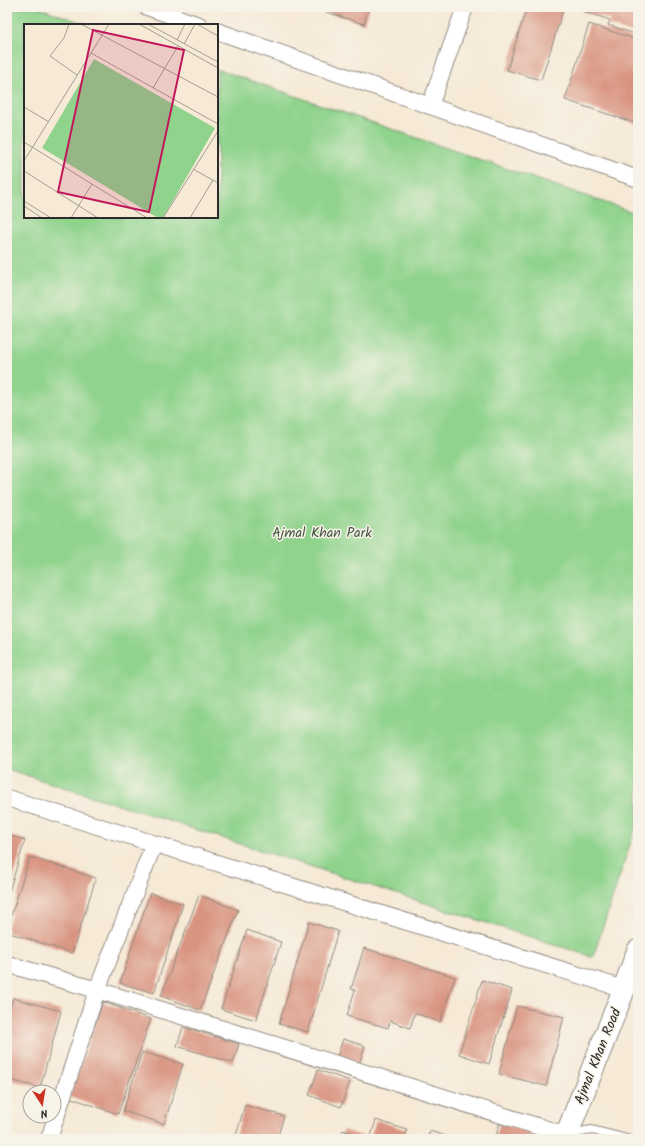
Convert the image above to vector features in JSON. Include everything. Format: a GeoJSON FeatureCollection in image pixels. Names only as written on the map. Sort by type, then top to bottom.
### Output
{"type":"FeatureCollection","features":[{"type":"Feature","properties":{"kind":"street"},"geometry":{"type":"LineString","coordinates":[[147,7],[196,24]]}},
{"type":"Feature","properties":{"kind":"street"},"geometry":{"type":"LineString","coordinates":[[430,106],[464,7]]}},
{"type":"Feature","properties":{"kind":"street"},"geometry":{"type":"LineString","coordinates":[[218,32],[638,179]]}},
{"type":"Feature","properties":{"kind":"street"},"geometry":{"type":"LineString","coordinates":[[7,798],[624,989]]}},
{"type":"Feature","properties":{"kind":"street"},"geometry":{"type":"LineString","coordinates":[[49,1139],[97,990],[152,850],[156,844]]}},
{"type":"Feature","properties":{"kind":"street","name":"Ajmal Khan Road"},"geometry":{"type":"LineString","coordinates":[[565,1137],[638,951]]}},
{"type":"Feature","properties":{"kind":"street"},"geometry":{"type":"LineString","coordinates":[[7,964],[97,990],[565,1137]]}},
{"type":"Feature","properties":{"kind":"lane"},"geometry":{"type":"LineString","coordinates":[[565,1137],[592,1130],[627,1139]]}},
{"type":"Feature","properties":{"kind":"green space","name":"Ajmal Khan Park"},"geometry":{"type":"Polygon","coordinates":[[[7,7],[37,7],[86,24],[24,24],[24,218],[218,218],[218,69],[638,214],[638,820],[593,957],[7,769],[7,7]]]}},
{"type":"Feature","properties":{"kind":"building"},"geometry":{"type":"Polygon","coordinates":[[[321,7],[369,7],[364,24],[320,10],[321,7]]]}},
{"type":"Feature","properties":{"kind":"building"},"geometry":{"type":"Polygon","coordinates":[[[527,7],[564,7],[541,80],[507,70],[527,7]]]}},
{"type":"Feature","properties":{"kind":"building"},"geometry":{"type":"Polygon","coordinates":[[[583,7],[638,7],[638,35],[608,25],[610,20],[582,11],[583,7]]]}},
{"type":"Feature","properties":{"kind":"building"},"geometry":{"type":"Polygon","coordinates":[[[589,24],[638,40],[638,124],[565,100],[589,24]]]}},
{"type":"Feature","properties":{"kind":"building"},"geometry":{"type":"Polygon","coordinates":[[[7,835],[25,840],[7,898],[7,835]]]}},
{"type":"Feature","properties":{"kind":"building"},"geometry":{"type":"Polygon","coordinates":[[[30,857],[96,878],[72,953],[7,932],[30,857]]]}},
{"type":"Feature","properties":{"kind":"building"},"geometry":{"type":"Polygon","coordinates":[[[150,893],[183,904],[154,993],[120,983],[150,893]]]}},
{"type":"Feature","properties":{"kind":"building"},"geometry":{"type":"Polygon","coordinates":[[[199,895],[238,910],[200,1010],[161,996],[199,895]]]}},
{"type":"Feature","properties":{"kind":"building"},"geometry":{"type":"Polygon","coordinates":[[[309,922],[338,931],[308,1032],[279,1024],[309,922]]]}},
{"type":"Feature","properties":{"kind":"building"},"geometry":{"type":"Polygon","coordinates":[[[247,930],[281,942],[256,1020],[221,1009],[247,930]]]}},
{"type":"Feature","properties":{"kind":"building"},"geometry":{"type":"Polygon","coordinates":[[[364,948],[455,977],[440,1022],[415,1013],[410,1028],[390,1021],[388,1028],[347,1016],[355,990],[351,989],[364,948]]]}},
{"type":"Feature","properties":{"kind":"building"},"geometry":{"type":"Polygon","coordinates":[[[482,980],[512,990],[489,1064],[459,1054],[482,980]]]}},
{"type":"Feature","properties":{"kind":"building"},"geometry":{"type":"Polygon","coordinates":[[[13,998],[61,1011],[41,1084],[25,1084],[7,1079],[7,1019],[13,998]]]}},
{"type":"Feature","properties":{"kind":"building"},"geometry":{"type":"Polygon","coordinates":[[[103,1002],[151,1019],[118,1114],[69,1097],[103,1002]]]}},
{"type":"Feature","properties":{"kind":"building"},"geometry":{"type":"Polygon","coordinates":[[[517,1006],[564,1017],[546,1086],[499,1074],[517,1006]]]}},
{"type":"Feature","properties":{"kind":"building"},"geometry":{"type":"Polygon","coordinates":[[[183,1027],[239,1044],[233,1063],[177,1046],[183,1027]]]}},
{"type":"Feature","properties":{"kind":"building"},"geometry":{"type":"Polygon","coordinates":[[[343,1039],[365,1046],[359,1064],[337,1057],[343,1039]]]}},
{"type":"Feature","properties":{"kind":"building"},"geometry":{"type":"Polygon","coordinates":[[[142,1052],[183,1064],[164,1124],[123,1111],[142,1052]]]}},
{"type":"Feature","properties":{"kind":"building"},"geometry":{"type":"Polygon","coordinates":[[[318,1070],[350,1081],[341,1107],[309,1095],[318,1070]]]}},
{"type":"Feature","properties":{"kind":"building"},"geometry":{"type":"Polygon","coordinates":[[[245,1105],[284,1116],[277,1139],[235,1139],[245,1105]]]}},
{"type":"Feature","properties":{"kind":"building"},"geometry":{"type":"Polygon","coordinates":[[[376,1120],[407,1130],[404,1139],[370,1139],[376,1120]]]}},
{"type":"Feature","properties":{"kind":"building"},"geometry":{"type":"Polygon","coordinates":[[[500,1122],[536,1133],[534,1139],[495,1139],[500,1122]]]}},
{"type":"Feature","properties":{"kind":"building"},"geometry":{"type":"Polygon","coordinates":[[[343,1130],[362,1136],[361,1139],[340,1139],[343,1130]]]}},
{"type":"Feature","properties":{"kind":"building"},"geometry":{"type":"Polygon","coordinates":[[[430,1131],[455,1139],[427,1139],[430,1131]]]}}]}
